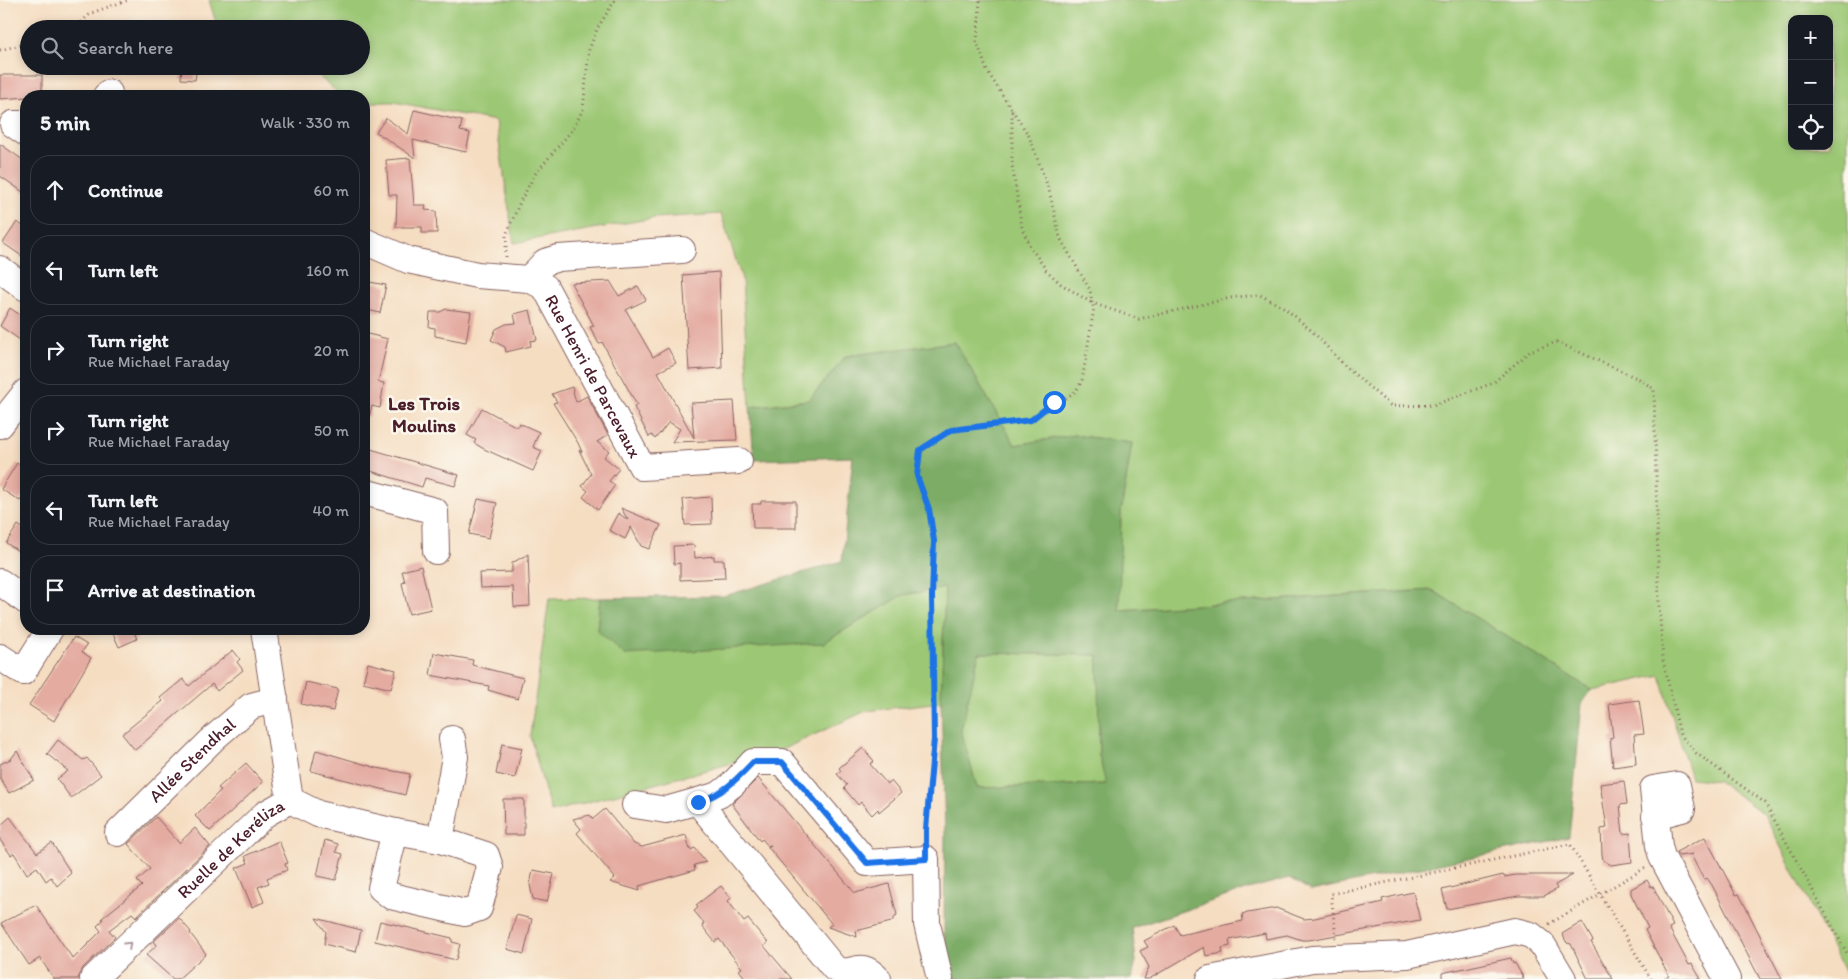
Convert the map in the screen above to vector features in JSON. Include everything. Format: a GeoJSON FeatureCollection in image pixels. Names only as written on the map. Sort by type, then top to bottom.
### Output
{"type":"FeatureCollection","features":[{"type":"Feature","properties":{"kind":"street"},"geometry":{"type":"LineString","coordinates":[[20,124],[12,124],[20,130]]}},
{"type":"Feature","properties":{"kind":"street"},"geometry":{"type":"LineString","coordinates":[[370,244],[408,260],[478,275],[518,278],[545,262],[558,258],[682,250]]}},
{"type":"Feature","properties":{"kind":"street"},"geometry":{"type":"LineString","coordinates":[[0,269],[20,284]]}},
{"type":"Feature","properties":{"kind":"street","name":"Rue Henri de Parcevaux"},"geometry":{"type":"LineString","coordinates":[[518,278],[545,287],[642,467],[739,461]]}},
{"type":"Feature","properties":{"kind":"street"},"geometry":{"type":"LineString","coordinates":[[0,425],[20,400]]}},
{"type":"Feature","properties":{"kind":"street"},"geometry":{"type":"LineString","coordinates":[[370,494],[435,511],[436,551]]}},
{"type":"Feature","properties":{"kind":"street"},"geometry":{"type":"LineString","coordinates":[[0,582],[20,597]]}},
{"type":"Feature","properties":{"kind":"street"},"geometry":{"type":"LineString","coordinates":[[0,657],[23,672],[46,635]]}},
{"type":"Feature","properties":{"kind":"street","name":"Ruelle de Keréliza"},"geometry":{"type":"LineString","coordinates":[[93,979],[265,814],[290,800],[265,635]]}},
{"type":"Feature","properties":{"kind":"street","name":"Allée Stendhal"},"geometry":{"type":"LineString","coordinates":[[118,833],[215,737],[251,706],[275,700]]}},
{"type":"Feature","properties":{"kind":"street"},"geometry":{"type":"LineString","coordinates":[[440,840],[456,757],[452,738]]}},
{"type":"Feature","properties":{"kind":"street"},"geometry":{"type":"LineString","coordinates":[[635,805],[666,810],[698,802],[719,795],[753,762],[782,762],[867,863],[926,859],[927,924],[940,979]]}},
{"type":"Feature","properties":{"kind":"street"},"geometry":{"type":"LineString","coordinates":[[290,800],[318,814],[395,832],[440,840],[486,855],[490,867],[479,908],[465,913],[391,896],[382,888],[395,832]]}},
{"type":"Feature","properties":{"kind":"street"},"geometry":{"type":"LineString","coordinates":[[698,802],[834,968],[841,972],[863,968],[870,970],[878,979]]}},
{"type":"Feature","properties":{"kind":"street"},"geometry":{"type":"LineString","coordinates":[[1655,816],[1658,846],[1662,857],[1727,979]]}},
{"type":"Feature","properties":{"kind":"street"},"geometry":{"type":"LineString","coordinates":[[1210,979],[1312,960],[1407,955],[1515,931],[1531,935],[1542,944],[1563,979]]}},
{"type":"Feature","properties":{"kind":"path"},"geometry":{"type":"LineString","coordinates":[[84,20],[91,13],[128,0]]}},
{"type":"Feature","properties":{"kind":"path"},"geometry":{"type":"LineString","coordinates":[[518,278],[506,235],[535,174],[573,129],[583,109],[589,50],[597,29],[615,0]]}},
{"type":"Feature","properties":{"kind":"path"},"geometry":{"type":"LineString","coordinates":[[926,859],[926,829],[934,739],[932,596],[934,541],[929,509],[917,476],[920,450],[951,430],[1031,420],[1054,402],[1066,398],[1076,391],[1082,381],[1094,308],[1090,290],[1060,238],[1049,190],[1029,136],[987,71],[977,42],[980,0]]}},
{"type":"Feature","properties":{"kind":"path"},"geometry":{"type":"LineString","coordinates":[[0,50],[20,45]]}},
{"type":"Feature","properties":{"kind":"path"},"geometry":{"type":"LineString","coordinates":[[1012,110],[1012,165],[1022,228],[1030,246],[1046,270],[1061,284],[1092,303],[1139,319],[1235,297],[1260,295],[1285,308],[1313,332],[1346,367],[1391,406],[1434,405],[1493,383],[1530,351],[1557,342],[1639,380],[1654,389],[1658,604],[1663,660],[1680,734],[1696,753],[1765,803],[1848,955]]}},
{"type":"Feature","properties":{"kind":"path"},"geometry":{"type":"LineString","coordinates":[[1338,958],[1331,894],[1570,844],[1651,979]]}},
{"type":"Feature","properties":{"kind":"path"},"geometry":{"type":"LineString","coordinates":[[1531,935],[1662,857]]}},
{"type":"Feature","properties":{"kind":"green space"},"geometry":{"type":"Polygon","coordinates":[[[209,0],[1848,0],[1848,979],[1764,814],[1718,781],[1691,778],[1660,675],[1592,690],[1432,590],[1118,610],[1121,512],[1132,443],[1074,435],[1015,445],[955,342],[846,356],[809,400],[750,407],[742,279],[721,214],[654,218],[514,243],[496,121],[394,102],[370,102],[370,90],[335,90],[318,75],[370,75],[370,20],[215,20],[209,0]]]}},
{"type":"Feature","properties":{"kind":"green space"},"geometry":{"type":"Polygon","coordinates":[[[955,342],[1015,445],[1074,435],[1132,443],[1121,512],[1119,610],[1432,590],[1592,690],[1582,703],[1569,837],[1311,891],[1290,878],[1248,889],[1132,928],[1136,961],[1132,979],[954,979],[944,934],[945,833],[941,702],[945,588],[903,595],[823,643],[625,655],[597,630],[600,598],[724,596],[842,561],[853,457],[754,460],[750,407],[809,400],[846,356],[955,342]],[[979,653],[961,730],[977,788],[1106,784],[1099,755],[1098,655],[979,653]]]}},
{"type":"Feature","properties":{"kind":"green space"},"geometry":{"type":"Polygon","coordinates":[[[945,588],[941,702],[866,711],[781,750],[551,812],[530,736],[549,599],[600,598],[597,630],[823,643],[903,595],[945,588]]]}},
{"type":"Feature","properties":{"kind":"green space"},"geometry":{"type":"Polygon","coordinates":[[[979,653],[1098,655],[1099,755],[1106,784],[977,788],[961,730],[979,653]]]}},
{"type":"Feature","properties":{"kind":"building"},"geometry":{"type":"Polygon","coordinates":[[[0,75],[42,75],[42,90],[20,90],[20,98],[0,99],[0,75]]]}},
{"type":"Feature","properties":{"kind":"building"},"geometry":{"type":"Polygon","coordinates":[[[181,75],[196,75],[195,80],[181,79],[181,75]]]}},
{"type":"Feature","properties":{"kind":"building"},"geometry":{"type":"Polygon","coordinates":[[[414,110],[462,121],[460,131],[470,133],[466,152],[413,140],[415,158],[376,132],[386,118],[408,134],[414,110]]]}},
{"type":"Feature","properties":{"kind":"building"},"geometry":{"type":"Polygon","coordinates":[[[0,144],[20,158],[20,190],[0,176],[0,144]]]}},
{"type":"Feature","properties":{"kind":"building"},"geometry":{"type":"Polygon","coordinates":[[[410,158],[414,205],[426,205],[425,210],[436,211],[437,233],[422,233],[422,227],[396,227],[397,195],[389,195],[386,160],[410,158]]]}},
{"type":"Feature","properties":{"kind":"building"},"geometry":{"type":"Polygon","coordinates":[[[17,222],[20,224],[20,255],[3,243],[17,222]]]}},
{"type":"Feature","properties":{"kind":"building"},"geometry":{"type":"Polygon","coordinates":[[[719,272],[722,368],[689,370],[683,275],[719,272]]]}},
{"type":"Feature","properties":{"kind":"building"},"geometry":{"type":"Polygon","coordinates":[[[610,281],[619,296],[638,286],[646,300],[626,310],[653,357],[668,348],[676,363],[658,372],[694,438],[691,403],[734,401],[737,440],[672,442],[680,429],[669,422],[655,439],[652,435],[649,437],[634,407],[637,405],[602,342],[599,344],[590,327],[594,326],[571,283],[610,281]]]}},
{"type":"Feature","properties":{"kind":"building"},"geometry":{"type":"Polygon","coordinates":[[[370,282],[386,285],[380,313],[370,311],[370,282]]]}},
{"type":"Feature","properties":{"kind":"building"},"geometry":{"type":"Polygon","coordinates":[[[10,308],[20,315],[20,340],[0,326],[10,308]]]}},
{"type":"Feature","properties":{"kind":"building"},"geometry":{"type":"Polygon","coordinates":[[[446,309],[471,312],[466,342],[435,336],[435,328],[429,327],[430,312],[440,312],[446,309]]]}},
{"type":"Feature","properties":{"kind":"building"},"geometry":{"type":"Polygon","coordinates":[[[530,310],[537,340],[530,341],[531,346],[506,352],[505,347],[491,340],[496,329],[506,324],[516,323],[514,314],[530,310]]]}},
{"type":"Feature","properties":{"kind":"building"},"geometry":{"type":"Polygon","coordinates":[[[370,334],[388,339],[378,382],[384,383],[380,408],[372,406],[370,413],[370,334]]]}},
{"type":"Feature","properties":{"kind":"building"},"geometry":{"type":"Polygon","coordinates":[[[572,387],[576,402],[587,396],[608,435],[597,442],[609,451],[604,457],[619,469],[609,481],[615,485],[598,510],[583,497],[588,491],[582,486],[591,474],[579,450],[582,452],[578,443],[553,403],[557,402],[552,394],[572,387]]]}},
{"type":"Feature","properties":{"kind":"building"},"geometry":{"type":"Polygon","coordinates":[[[482,408],[517,427],[519,423],[539,432],[533,447],[542,451],[533,471],[484,449],[474,443],[476,440],[467,435],[482,408]]]}},
{"type":"Feature","properties":{"kind":"building"},"geometry":{"type":"Polygon","coordinates":[[[370,449],[459,475],[455,486],[425,478],[422,487],[370,471],[370,449]]]}},
{"type":"Feature","properties":{"kind":"building"},"geometry":{"type":"Polygon","coordinates":[[[17,463],[20,465],[20,501],[1,489],[17,463]]]}},
{"type":"Feature","properties":{"kind":"building"},"geometry":{"type":"Polygon","coordinates":[[[711,497],[712,524],[685,525],[683,499],[711,497]]]}},
{"type":"Feature","properties":{"kind":"building"},"geometry":{"type":"Polygon","coordinates":[[[478,499],[497,503],[489,538],[469,534],[478,499]]]}},
{"type":"Feature","properties":{"kind":"building"},"geometry":{"type":"Polygon","coordinates":[[[761,501],[796,501],[796,528],[753,528],[752,504],[761,504],[761,501]]]}},
{"type":"Feature","properties":{"kind":"building"},"geometry":{"type":"Polygon","coordinates":[[[621,508],[661,525],[649,549],[641,546],[631,527],[625,539],[609,530],[618,513],[628,520],[621,508]]]}},
{"type":"Feature","properties":{"kind":"building"},"geometry":{"type":"Polygon","coordinates":[[[18,525],[20,526],[20,552],[6,543],[18,525]]]}},
{"type":"Feature","properties":{"kind":"building"},"geometry":{"type":"Polygon","coordinates":[[[694,545],[695,558],[714,556],[714,560],[724,560],[725,578],[680,580],[680,563],[674,564],[673,546],[694,545]]]}},
{"type":"Feature","properties":{"kind":"building"},"geometry":{"type":"Polygon","coordinates":[[[528,554],[530,606],[514,607],[513,587],[480,588],[479,573],[512,572],[512,563],[528,554]]]}},
{"type":"Feature","properties":{"kind":"building"},"geometry":{"type":"Polygon","coordinates":[[[421,566],[431,609],[409,614],[402,583],[405,582],[402,571],[421,566]]]}},
{"type":"Feature","properties":{"kind":"building"},"geometry":{"type":"Polygon","coordinates":[[[114,635],[135,635],[137,639],[119,647],[114,635]]]}},
{"type":"Feature","properties":{"kind":"building"},"geometry":{"type":"Polygon","coordinates":[[[74,637],[87,645],[82,652],[91,658],[54,721],[29,705],[74,637]]]}},
{"type":"Feature","properties":{"kind":"building"},"geometry":{"type":"Polygon","coordinates":[[[233,650],[240,659],[237,662],[243,670],[217,691],[212,684],[135,750],[122,734],[163,701],[160,698],[183,679],[189,686],[233,650]]]}},
{"type":"Feature","properties":{"kind":"building"},"geometry":{"type":"Polygon","coordinates":[[[434,653],[473,660],[472,665],[523,678],[518,699],[488,690],[489,686],[430,675],[434,653]]]}},
{"type":"Feature","properties":{"kind":"building"},"geometry":{"type":"Polygon","coordinates":[[[368,663],[396,670],[391,689],[363,682],[368,663]]]}},
{"type":"Feature","properties":{"kind":"building"},"geometry":{"type":"Polygon","coordinates":[[[306,682],[338,689],[333,711],[301,704],[306,682]]]}},
{"type":"Feature","properties":{"kind":"building"},"geometry":{"type":"Polygon","coordinates":[[[1639,700],[1644,734],[1634,735],[1636,764],[1613,767],[1610,738],[1613,737],[1609,704],[1639,700]]]}},
{"type":"Feature","properties":{"kind":"building"},"geometry":{"type":"Polygon","coordinates":[[[58,740],[83,760],[87,758],[101,775],[71,798],[57,779],[68,771],[47,754],[58,740]]]}},
{"type":"Feature","properties":{"kind":"building"},"geometry":{"type":"Polygon","coordinates":[[[502,744],[522,748],[515,778],[496,774],[502,744]]]}},
{"type":"Feature","properties":{"kind":"building"},"geometry":{"type":"Polygon","coordinates":[[[863,748],[874,761],[870,764],[887,784],[891,781],[901,793],[879,812],[878,809],[872,815],[861,802],[858,805],[844,788],[847,785],[837,774],[841,771],[839,768],[863,748]]]}},
{"type":"Feature","properties":{"kind":"building"},"geometry":{"type":"Polygon","coordinates":[[[316,750],[377,768],[410,774],[405,795],[311,771],[316,750]]]}},
{"type":"Feature","properties":{"kind":"building"},"geometry":{"type":"Polygon","coordinates":[[[17,751],[34,780],[9,793],[0,778],[0,764],[11,759],[17,751]]]}},
{"type":"Feature","properties":{"kind":"building"},"geometry":{"type":"Polygon","coordinates":[[[246,763],[263,782],[210,831],[195,816],[221,790],[218,788],[246,763]]]}},
{"type":"Feature","properties":{"kind":"building"},"geometry":{"type":"Polygon","coordinates":[[[758,778],[855,893],[889,884],[897,915],[891,922],[856,931],[857,937],[828,927],[832,924],[768,847],[771,845],[768,846],[762,839],[760,841],[732,804],[758,778]]]}},
{"type":"Feature","properties":{"kind":"building"},"geometry":{"type":"Polygon","coordinates":[[[1624,781],[1627,804],[1620,805],[1623,834],[1630,833],[1632,862],[1611,865],[1603,860],[1602,854],[1601,829],[1607,828],[1600,784],[1624,781]]]}},
{"type":"Feature","properties":{"kind":"building"},"geometry":{"type":"Polygon","coordinates":[[[503,799],[524,799],[524,835],[504,835],[503,799]]]}},
{"type":"Feature","properties":{"kind":"building"},"geometry":{"type":"Polygon","coordinates":[[[605,809],[634,844],[642,847],[686,835],[690,850],[695,848],[706,862],[694,865],[695,870],[639,886],[640,891],[610,882],[615,878],[577,833],[581,829],[573,819],[590,815],[593,819],[605,809]]]}},
{"type":"Feature","properties":{"kind":"building"},"geometry":{"type":"Polygon","coordinates":[[[10,817],[37,853],[52,843],[71,873],[57,886],[51,877],[46,881],[37,867],[27,874],[14,853],[11,855],[0,840],[0,826],[10,817]]]}},
{"type":"Feature","properties":{"kind":"building"},"geometry":{"type":"Polygon","coordinates":[[[156,817],[179,843],[195,828],[210,846],[136,917],[132,913],[109,930],[115,937],[83,968],[78,979],[54,979],[40,958],[29,965],[1,923],[36,905],[73,959],[101,931],[97,926],[103,920],[102,918],[142,886],[137,881],[150,869],[128,844],[156,817]]]}},
{"type":"Feature","properties":{"kind":"building"},"geometry":{"type":"Polygon","coordinates":[[[1705,837],[1736,895],[1739,894],[1782,979],[1760,979],[1712,885],[1707,878],[1704,880],[1691,855],[1693,854],[1679,856],[1676,852],[1705,837]]]}},
{"type":"Feature","properties":{"kind":"building"},"geometry":{"type":"Polygon","coordinates":[[[325,840],[338,844],[336,852],[343,854],[336,880],[317,876],[325,840]]]}},
{"type":"Feature","properties":{"kind":"building"},"geometry":{"type":"Polygon","coordinates":[[[279,841],[288,863],[285,864],[287,870],[267,878],[269,883],[258,887],[264,902],[252,907],[236,868],[248,863],[245,856],[279,841]]]}},
{"type":"Feature","properties":{"kind":"building"},"geometry":{"type":"Polygon","coordinates":[[[533,870],[554,874],[547,902],[533,899],[530,885],[533,870]]]}},
{"type":"Feature","properties":{"kind":"building"},"geometry":{"type":"Polygon","coordinates":[[[1503,875],[1504,877],[1516,875],[1573,875],[1555,885],[1557,889],[1544,896],[1518,896],[1447,909],[1442,890],[1503,875]]]}},
{"type":"Feature","properties":{"kind":"building"},"geometry":{"type":"Polygon","coordinates":[[[1647,880],[1651,887],[1653,886],[1673,926],[1669,928],[1689,965],[1692,964],[1701,979],[1663,979],[1669,976],[1645,930],[1648,928],[1631,894],[1631,889],[1647,880]]]}},
{"type":"Feature","properties":{"kind":"building"},"geometry":{"type":"Polygon","coordinates":[[[721,886],[731,898],[728,901],[744,922],[748,919],[768,943],[764,946],[792,979],[746,979],[739,970],[742,968],[719,939],[715,942],[702,926],[704,923],[694,911],[698,908],[696,905],[721,886]]]}},
{"type":"Feature","properties":{"kind":"building"},"geometry":{"type":"Polygon","coordinates":[[[1413,892],[1420,920],[1309,940],[1302,940],[1287,935],[1266,939],[1265,933],[1229,940],[1230,946],[1222,948],[1223,953],[1206,956],[1204,947],[1149,979],[1144,979],[1149,967],[1140,951],[1148,947],[1144,941],[1174,925],[1180,935],[1243,921],[1242,914],[1276,908],[1304,919],[1315,918],[1383,902],[1382,899],[1413,892]]]}},
{"type":"Feature","properties":{"kind":"building"},"geometry":{"type":"Polygon","coordinates":[[[516,915],[532,919],[524,954],[507,949],[516,915]]]}},
{"type":"Feature","properties":{"kind":"building"},"geometry":{"type":"Polygon","coordinates":[[[179,918],[206,954],[178,979],[173,979],[146,955],[157,945],[154,941],[179,918]]]}},
{"type":"Feature","properties":{"kind":"building"},"geometry":{"type":"Polygon","coordinates":[[[316,918],[361,930],[356,952],[324,944],[326,932],[316,918]]]}},
{"type":"Feature","properties":{"kind":"building"},"geometry":{"type":"Polygon","coordinates":[[[380,921],[452,938],[452,942],[460,944],[456,960],[375,941],[380,921]]]}},
{"type":"Feature","properties":{"kind":"building"},"geometry":{"type":"Polygon","coordinates":[[[1582,922],[1593,941],[1591,942],[1613,979],[1588,979],[1571,944],[1567,943],[1562,934],[1582,922]]]}},
{"type":"Feature","properties":{"kind":"building"},"geometry":{"type":"Polygon","coordinates":[[[1511,958],[1524,979],[1442,979],[1442,973],[1511,958]]]}},
{"type":"Feature","properties":{"kind":"district","name":"Les Trois Moulins"},"geometry":{"type":"Point","coordinates":[424,414]}},
{"type":"Feature","properties":{"kind":"route"},"geometry":{"type":"LineString","coordinates":[[698,802],[719,795],[753,762],[763,760],[782,762],[867,863],[926,859],[926,829],[934,739],[932,596],[934,541],[929,509],[917,476],[920,450],[951,430],[1031,420],[1054,402]]}}]}
